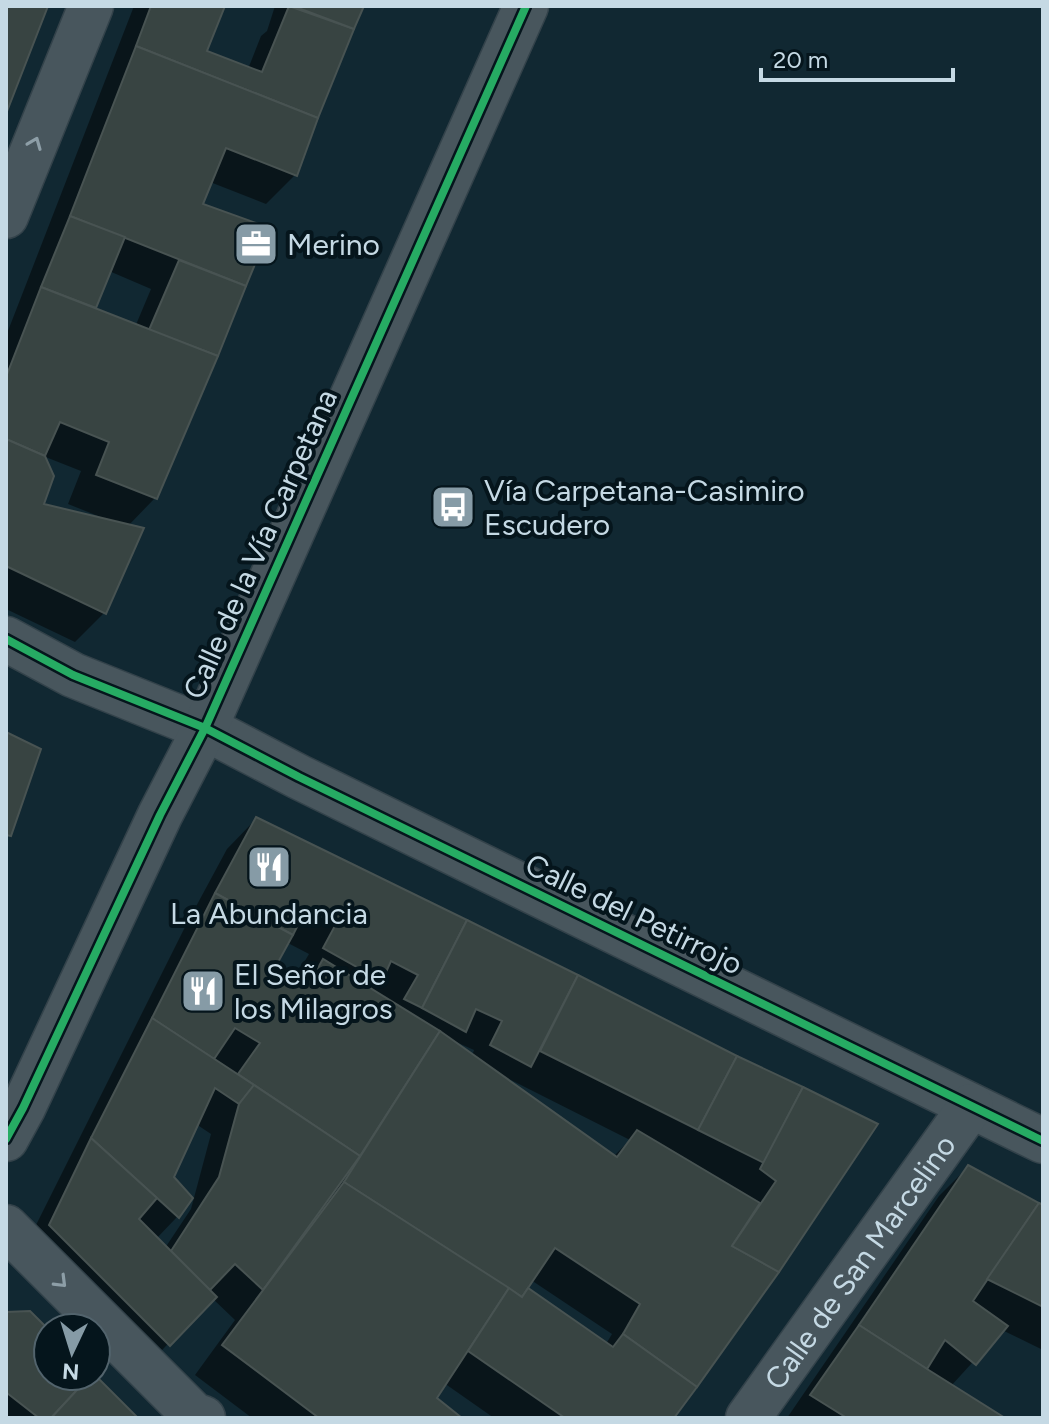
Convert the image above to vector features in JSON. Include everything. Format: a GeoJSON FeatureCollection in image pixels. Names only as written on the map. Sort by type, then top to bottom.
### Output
{"type":"FeatureCollection","features":[{"type":"Feature","properties":{"kind":"street"},"geometry":{"type":"LineString","coordinates":[[6,216],[91,6]]}},
{"type":"Feature","properties":{"kind":"street","name":"Calle de la Vía Carpetana"},"geometry":{"type":"LineString","coordinates":[[6,1139],[160,815],[205,728],[526,6]]}},
{"type":"Feature","properties":{"kind":"street","name":"Calle del Petirrojo"},"geometry":{"type":"LineString","coordinates":[[6,639],[73,675],[205,728],[1043,1141]]}},
{"type":"Feature","properties":{"kind":"street","name":"Calle de San Marcelino"},"geometry":{"type":"LineString","coordinates":[[750,1417],[971,1106]]}},
{"type":"Feature","properties":{"kind":"street"},"geometry":{"type":"LineString","coordinates":[[6,1227],[194,1415],[203,1418]]}},
{"type":"Feature","properties":{"kind":"building"},"geometry":{"type":"Polygon","coordinates":[[[6,6],[48,6],[6,114],[6,6]]]}},
{"type":"Feature","properties":{"kind":"building"},"geometry":{"type":"Polygon","coordinates":[[[151,6],[225,6],[207,51],[262,72],[289,6],[354,29],[318,118],[136,46],[151,6]]]}},
{"type":"Feature","properties":{"kind":"building"},"geometry":{"type":"Polygon","coordinates":[[[293,6],[364,6],[354,29],[293,6]]]}},
{"type":"Feature","properties":{"kind":"building"},"geometry":{"type":"Polygon","coordinates":[[[136,46],[318,118],[297,176],[226,148],[203,204],[270,228],[246,286],[70,216],[136,46]]]}},
{"type":"Feature","properties":{"kind":"building"},"geometry":{"type":"Polygon","coordinates":[[[70,216],[125,237],[96,308],[41,287],[70,216]]]}},
{"type":"Feature","properties":{"kind":"building"},"geometry":{"type":"Polygon","coordinates":[[[179,260],[246,286],[218,356],[149,330],[179,260]]]}},
{"type":"Feature","properties":{"kind":"building"},"geometry":{"type":"Polygon","coordinates":[[[41,287],[218,356],[157,499],[96,475],[109,442],[60,422],[45,456],[6,439],[6,377],[41,287]]]}},
{"type":"Feature","properties":{"kind":"building"},"geometry":{"type":"Polygon","coordinates":[[[6,439],[45,456],[54,476],[44,504],[144,528],[106,614],[6,566],[6,439]]]}},
{"type":"Feature","properties":{"kind":"building"},"geometry":{"type":"Polygon","coordinates":[[[6,732],[41,749],[11,836],[6,835],[6,732]]]}},
{"type":"Feature","properties":{"kind":"building"},"geometry":{"type":"Polygon","coordinates":[[[256,817],[467,920],[422,1008],[404,999],[418,975],[391,961],[382,981],[323,948],[336,924],[306,909],[293,935],[215,893],[256,817]]]}},
{"type":"Feature","properties":{"kind":"building"},"geometry":{"type":"Polygon","coordinates":[[[215,893],[293,935],[277,964],[310,982],[323,959],[440,1031],[360,1156],[238,1074],[260,1043],[235,1028],[214,1059],[152,1018],[215,893]]]}},
{"type":"Feature","properties":{"kind":"building"},"geometry":{"type":"Polygon","coordinates":[[[467,920],[578,975],[531,1067],[490,1045],[502,1021],[476,1009],[466,1032],[422,1008],[467,920]]]}},
{"type":"Feature","properties":{"kind":"building"},"geometry":{"type":"Polygon","coordinates":[[[578,975],[737,1056],[698,1130],[540,1051],[578,975]]]}},
{"type":"Feature","properties":{"kind":"building"},"geometry":{"type":"Polygon","coordinates":[[[152,1018],[254,1085],[239,1104],[215,1088],[174,1177],[193,1198],[179,1218],[91,1138],[152,1018]]]}},
{"type":"Feature","properties":{"kind":"building"},"geometry":{"type":"Polygon","coordinates":[[[440,1031],[617,1157],[637,1130],[760,1203],[732,1246],[779,1272],[697,1387],[623,1334],[640,1304],[555,1248],[522,1297],[344,1182],[440,1031]]]}},
{"type":"Feature","properties":{"kind":"building"},"geometry":{"type":"Polygon","coordinates":[[[737,1056],[803,1087],[764,1163],[698,1130],[737,1056]]]}},
{"type":"Feature","properties":{"kind":"building"},"geometry":{"type":"Polygon","coordinates":[[[254,1085],[360,1156],[263,1290],[235,1264],[210,1290],[171,1251],[219,1177],[239,1104],[254,1085]]]}},
{"type":"Feature","properties":{"kind":"building"},"geometry":{"type":"Polygon","coordinates":[[[803,1087],[878,1124],[779,1272],[732,1246],[776,1181],[760,1169],[803,1087]]]}},
{"type":"Feature","properties":{"kind":"building"},"geometry":{"type":"Polygon","coordinates":[[[91,1138],[157,1198],[139,1219],[217,1297],[170,1346],[49,1225],[91,1138]]]}},
{"type":"Feature","properties":{"kind":"building"},"geometry":{"type":"Polygon","coordinates":[[[968,1165],[1039,1203],[973,1301],[1008,1326],[976,1365],[945,1340],[927,1369],[859,1325],[968,1165]]]}},
{"type":"Feature","properties":{"kind":"building"},"geometry":{"type":"Polygon","coordinates":[[[344,1182],[509,1288],[437,1398],[462,1418],[319,1418],[222,1345],[344,1182]]]}},
{"type":"Feature","properties":{"kind":"building"},"geometry":{"type":"Polygon","coordinates":[[[1039,1203],[1043,1205],[1043,1307],[987,1279],[1039,1203]]]}},
{"type":"Feature","properties":{"kind":"building"},"geometry":{"type":"Polygon","coordinates":[[[509,1288],[522,1297],[528,1288],[613,1347],[623,1334],[697,1387],[674,1418],[565,1418],[468,1351],[509,1288]]]}},
{"type":"Feature","properties":{"kind":"building"},"geometry":{"type":"Polygon","coordinates":[[[6,1312],[32,1313],[32,1392],[75,1392],[51,1418],[39,1418],[6,1395],[6,1312]]]}},
{"type":"Feature","properties":{"kind":"building"},"geometry":{"type":"Polygon","coordinates":[[[859,1325],[1005,1418],[847,1418],[810,1395],[859,1325]]]}},
{"type":"Feature","properties":{"kind":"building"},"geometry":{"type":"Polygon","coordinates":[[[75,1392],[112,1392],[138,1418],[51,1418],[75,1392]]]}},
{"type":"Feature","properties":{"kind":"cycle path"},"geometry":{"type":"LineString","coordinates":[[6,1139],[160,815],[205,728],[526,6]]}},
{"type":"Feature","properties":{"kind":"cycle path"},"geometry":{"type":"LineString","coordinates":[[6,639],[73,675],[205,728],[1043,1141]]}},
{"type":"Feature","properties":{"kind":"place","name":"Merino"},"geometry":{"type":"Point","coordinates":[256,244]}},
{"type":"Feature","properties":{"kind":"place","name":"Vía Carpetana-Casimiro Escudero"},"geometry":{"type":"Point","coordinates":[453,507]}},
{"type":"Feature","properties":{"kind":"place","name":"La Abundancia"},"geometry":{"type":"Point","coordinates":[269,867]}},
{"type":"Feature","properties":{"kind":"place","name":"El Señor de los Milagros"},"geometry":{"type":"Point","coordinates":[203,991]}}]}
